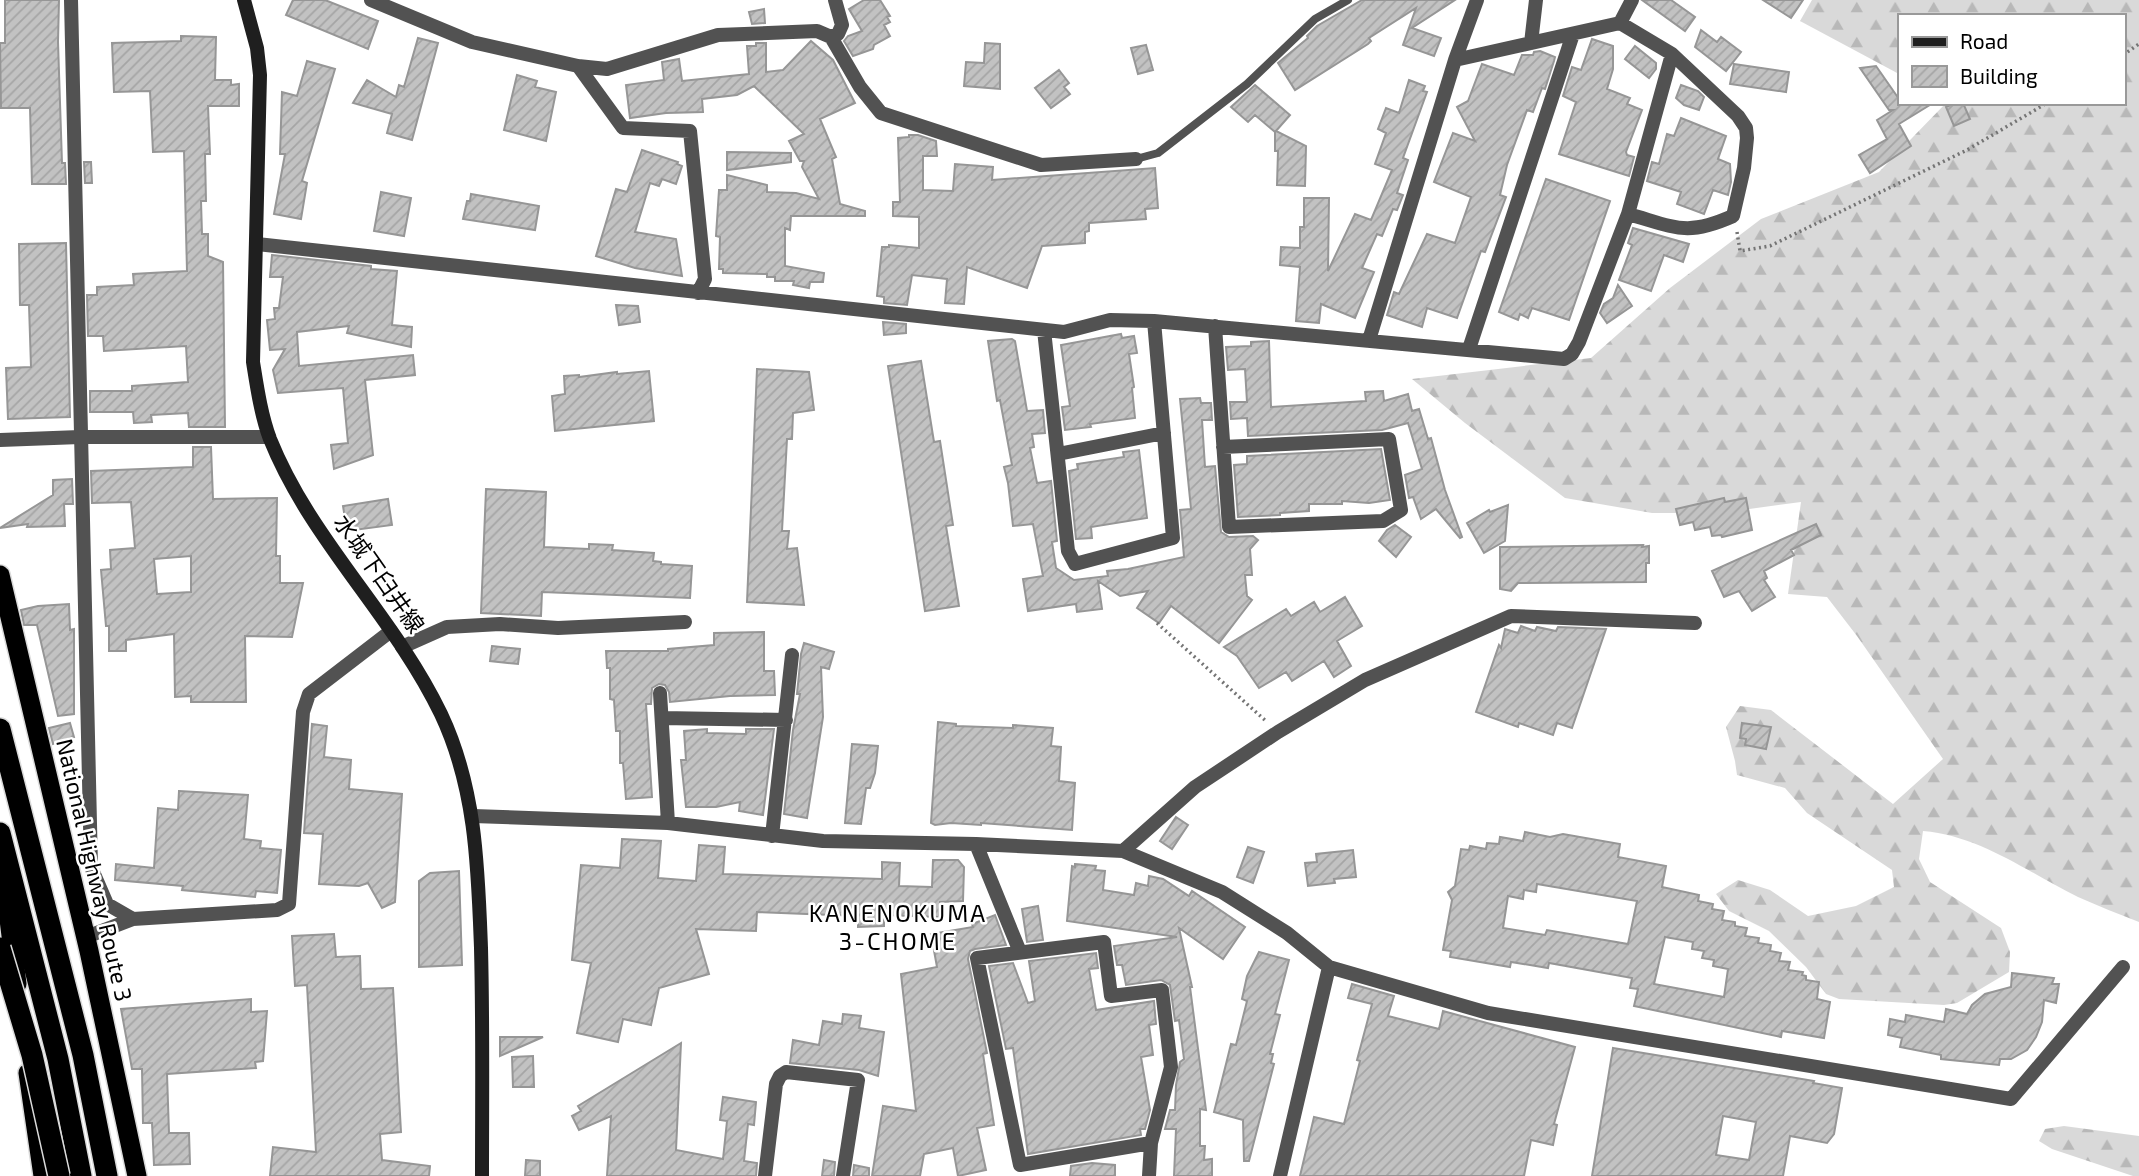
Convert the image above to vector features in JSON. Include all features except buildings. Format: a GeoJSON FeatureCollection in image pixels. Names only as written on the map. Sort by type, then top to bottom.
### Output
{"type":"FeatureCollection","features":[{"type":"Feature","properties":{"kind":"highway","name":"National Highway Route 3"},"geometry":{"type":"LineString","coordinates":[[0,575],[86,937],[137,1176]]}},
{"type":"Feature","properties":{"kind":"highway"},"geometry":{"type":"LineString","coordinates":[[0,729],[83,1055],[107,1176]]}},
{"type":"Feature","properties":{"kind":"highway"},"geometry":{"type":"LineString","coordinates":[[0,833],[58,1059],[81,1176]]}},
{"type":"Feature","properties":{"kind":"highway"},"geometry":{"type":"LineString","coordinates":[[0,848],[32,1111],[43,1176]]}},
{"type":"Feature","properties":{"kind":"highway"},"geometry":{"type":"LineString","coordinates":[[0,948],[32,1055],[59,1176]]}},
{"type":"Feature","properties":{"kind":"main road","name":"水城下臼井線"},"geometry":{"type":"LineString","coordinates":[[244,0],[257,48],[260,75],[253,362],[269,437],[296,495],[402,647],[441,715],[462,771],[473,816],[478,864],[482,972],[482,1176]]}},
{"type":"Feature","properties":{"kind":"street"},"geometry":{"type":"LineString","coordinates":[[71,0],[92,867],[107,904],[133,919]]}},
{"type":"Feature","properties":{"kind":"street"},"geometry":{"type":"LineString","coordinates":[[371,0],[472,41],[578,66],[607,69],[718,34],[817,31],[831,37],[860,87],[881,113],[1041,165],[1136,159]]}},
{"type":"Feature","properties":{"kind":"street"},"geometry":{"type":"LineString","coordinates":[[831,37],[838,34],[842,25],[835,0]]}},
{"type":"Feature","properties":{"kind":"street"},"geometry":{"type":"LineString","coordinates":[[1369,340],[1455,60],[1477,0]]}},
{"type":"Feature","properties":{"kind":"street"},"geometry":{"type":"LineString","coordinates":[[1531,43],[1536,0]]}},
{"type":"Feature","properties":{"kind":"street"},"geometry":{"type":"LineString","coordinates":[[1620,23],[1632,0]]}},
{"type":"Feature","properties":{"kind":"street"},"geometry":{"type":"LineString","coordinates":[[1455,60],[1620,23],[1672,54],[1738,116],[1746,128],[1744,168],[1733,216],[1716,224],[1686,231],[1628,214]]}},
{"type":"Feature","properties":{"kind":"street"},"geometry":{"type":"LineString","coordinates":[[1469,349],[1573,34]]}},
{"type":"Feature","properties":{"kind":"street"},"geometry":{"type":"LineString","coordinates":[[257,244],[1064,332],[1110,320],[1154,321],[1564,359],[1572,354],[1579,342],[1628,214],[1672,54]]}},
{"type":"Feature","properties":{"kind":"street"},"geometry":{"type":"LineString","coordinates":[[578,66],[623,128],[690,131],[705,279],[698,293]]}},
{"type":"Feature","properties":{"kind":"street"},"geometry":{"type":"LineString","coordinates":[[1044,330],[1068,551],[1074,565],[1172,538],[1154,321]]}},
{"type":"Feature","properties":{"kind":"street"},"geometry":{"type":"LineString","coordinates":[[1215,326],[1223,447],[1229,527],[1383,521],[1401,510],[1389,439],[1223,447]]}},
{"type":"Feature","properties":{"kind":"street"},"geometry":{"type":"LineString","coordinates":[[1058,454],[1164,433]]}},
{"type":"Feature","properties":{"kind":"street"},"geometry":{"type":"LineString","coordinates":[[0,440],[80,437],[269,437]]}},
{"type":"Feature","properties":{"kind":"street"},"geometry":{"type":"LineString","coordinates":[[1123,851],[1195,787],[1278,732],[1365,681],[1511,616],[1695,623]]}},
{"type":"Feature","properties":{"kind":"street"},"geometry":{"type":"LineString","coordinates":[[402,647],[447,627],[500,624],[558,628],[685,622]]}},
{"type":"Feature","properties":{"kind":"street"},"geometry":{"type":"LineString","coordinates":[[86,937],[133,919],[276,910],[289,904],[303,712],[309,694],[391,631]]}},
{"type":"Feature","properties":{"kind":"street"},"geometry":{"type":"LineString","coordinates":[[772,836],[792,655]]}},
{"type":"Feature","properties":{"kind":"street"},"geometry":{"type":"LineString","coordinates":[[660,693],[668,822]]}},
{"type":"Feature","properties":{"kind":"street"},"geometry":{"type":"LineString","coordinates":[[662,718],[786,720]]}},
{"type":"Feature","properties":{"kind":"street"},"geometry":{"type":"LineString","coordinates":[[473,816],[668,822],[823,841],[1123,851],[1222,892],[1287,933],[1329,967],[1488,1013],[2011,1099],[2123,967]]}},
{"type":"Feature","properties":{"kind":"street"},"geometry":{"type":"LineString","coordinates":[[975,844],[1020,952]]}},
{"type":"Feature","properties":{"kind":"street"},"geometry":{"type":"LineString","coordinates":[[1149,1176],[1151,1143],[1171,1067],[1162,990],[1111,996],[1104,942],[977,958],[1020,1165],[1151,1143]]}},
{"type":"Feature","properties":{"kind":"street"},"geometry":{"type":"LineString","coordinates":[[1280,1176],[1329,967]]}},
{"type":"Feature","properties":{"kind":"street"},"geometry":{"type":"LineString","coordinates":[[765,1176],[776,1084],[786,1072],[858,1080],[843,1176]]}},
{"type":"Feature","properties":{"kind":"lane"},"geometry":{"type":"LineString","coordinates":[[1136,159],[1158,153],[1247,83],[1315,19],[1348,0]]}},
{"type":"Feature","properties":{"kind":"path"},"geometry":{"type":"LineString","coordinates":[[1733,216],[1740,251],[1770,246],[1967,150],[2044,105]]}},
{"type":"Feature","properties":{"kind":"path"},"geometry":{"type":"LineString","coordinates":[[1157,623],[1278,732]]}},
{"type":"Feature","properties":{"kind":"green space"},"geometry":{"type":"Polygon","coordinates":[[[1812,0],[2139,0],[2139,922],[2078,897],[1984,847],[1944,834],[1923,831],[1919,859],[1930,882],[2001,928],[2010,952],[2009,972],[1957,1003],[1944,1005],[1839,999],[1826,994],[1806,967],[1769,931],[1729,911],[1716,894],[1738,880],[1770,890],[1808,916],[1856,906],[1894,887],[1892,870],[1807,813],[1785,788],[1737,775],[1726,727],[1740,706],[1771,710],[1893,804],[1943,759],[1827,597],[1788,594],[1801,502],[1720,513],[1652,513],[1565,498],[1465,423],[1412,379],[1591,358],[1670,288],[1761,219],[1879,172],[1944,105],[2125,105],[2125,14],[1898,14],[1898,73],[1800,21],[1812,0]]]}},
{"type":"Feature","properties":{"kind":"green space"},"geometry":{"type":"Polygon","coordinates":[[[2064,1126],[2139,1136],[2139,1176],[2052,1149],[2039,1141],[2045,1129],[2064,1126]]]}},
{"type":"Feature","properties":{"kind":"district","name":"KANENOKUMA 3-CHOME"},"geometry":{"type":"Point","coordinates":[898,928]}}]}
